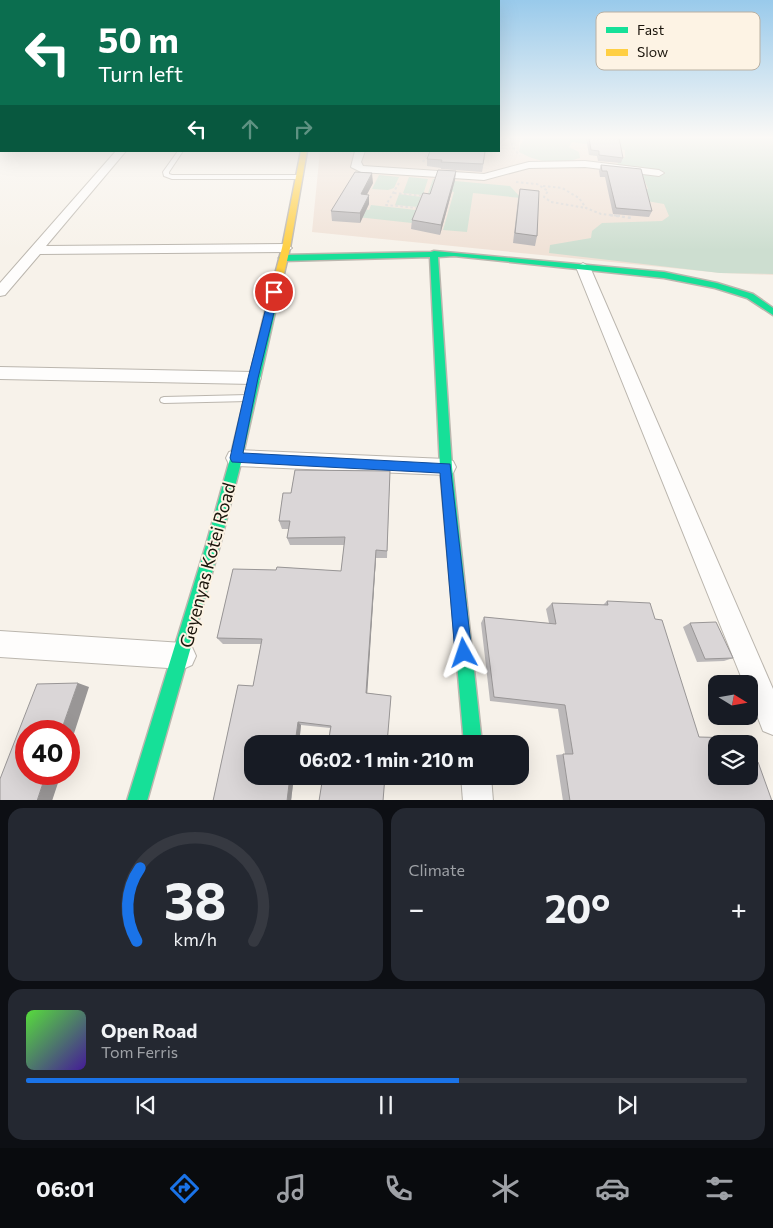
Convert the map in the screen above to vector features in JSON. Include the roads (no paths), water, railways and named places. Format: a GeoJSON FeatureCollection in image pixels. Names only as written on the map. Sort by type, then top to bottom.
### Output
{"type":"FeatureCollection","features":[{"type":"Feature","properties":{"kind":"street"},"geometry":{"type":"LineString","coordinates":[[0,292],[100,175]]}},
{"type":"Feature","properties":{"kind":"street"},"geometry":{"type":"LineString","coordinates":[[456,175],[484,177],[490,175]]}},
{"type":"Feature","properties":{"kind":"street","name":"Geyenyas Kotei Road"},"geometry":{"type":"LineString","coordinates":[[137,800],[183,656],[236,458],[253,378],[284,253],[299,178]]}},
{"type":"Feature","properties":{"kind":"street"},"geometry":{"type":"LineString","coordinates":[[37,250],[434,253],[664,275],[717,286],[750,296],[773,312]]}},
{"type":"Feature","properties":{"kind":"street"},"geometry":{"type":"LineString","coordinates":[[434,253],[446,468],[472,735]]}},
{"type":"Feature","properties":{"kind":"street"},"geometry":{"type":"LineString","coordinates":[[584,267],[773,721]]}},
{"type":"Feature","properties":{"kind":"street"},"geometry":{"type":"LineString","coordinates":[[0,373],[253,378]]}},
{"type":"Feature","properties":{"kind":"street"},"geometry":{"type":"LineString","coordinates":[[236,458],[446,468]]}},
{"type":"Feature","properties":{"kind":"street"},"geometry":{"type":"LineString","coordinates":[[0,644],[183,656]]}},
{"type":"Feature","properties":{"kind":"street"},"geometry":{"type":"LineString","coordinates":[[477,785],[478,800]]}},
{"type":"Feature","properties":{"kind":"lane"},"geometry":{"type":"LineString","coordinates":[[167,175],[172,177],[299,178]]}},
{"type":"Feature","properties":{"kind":"lane"},"geometry":{"type":"LineString","coordinates":[[164,400],[249,398]]}}]}
